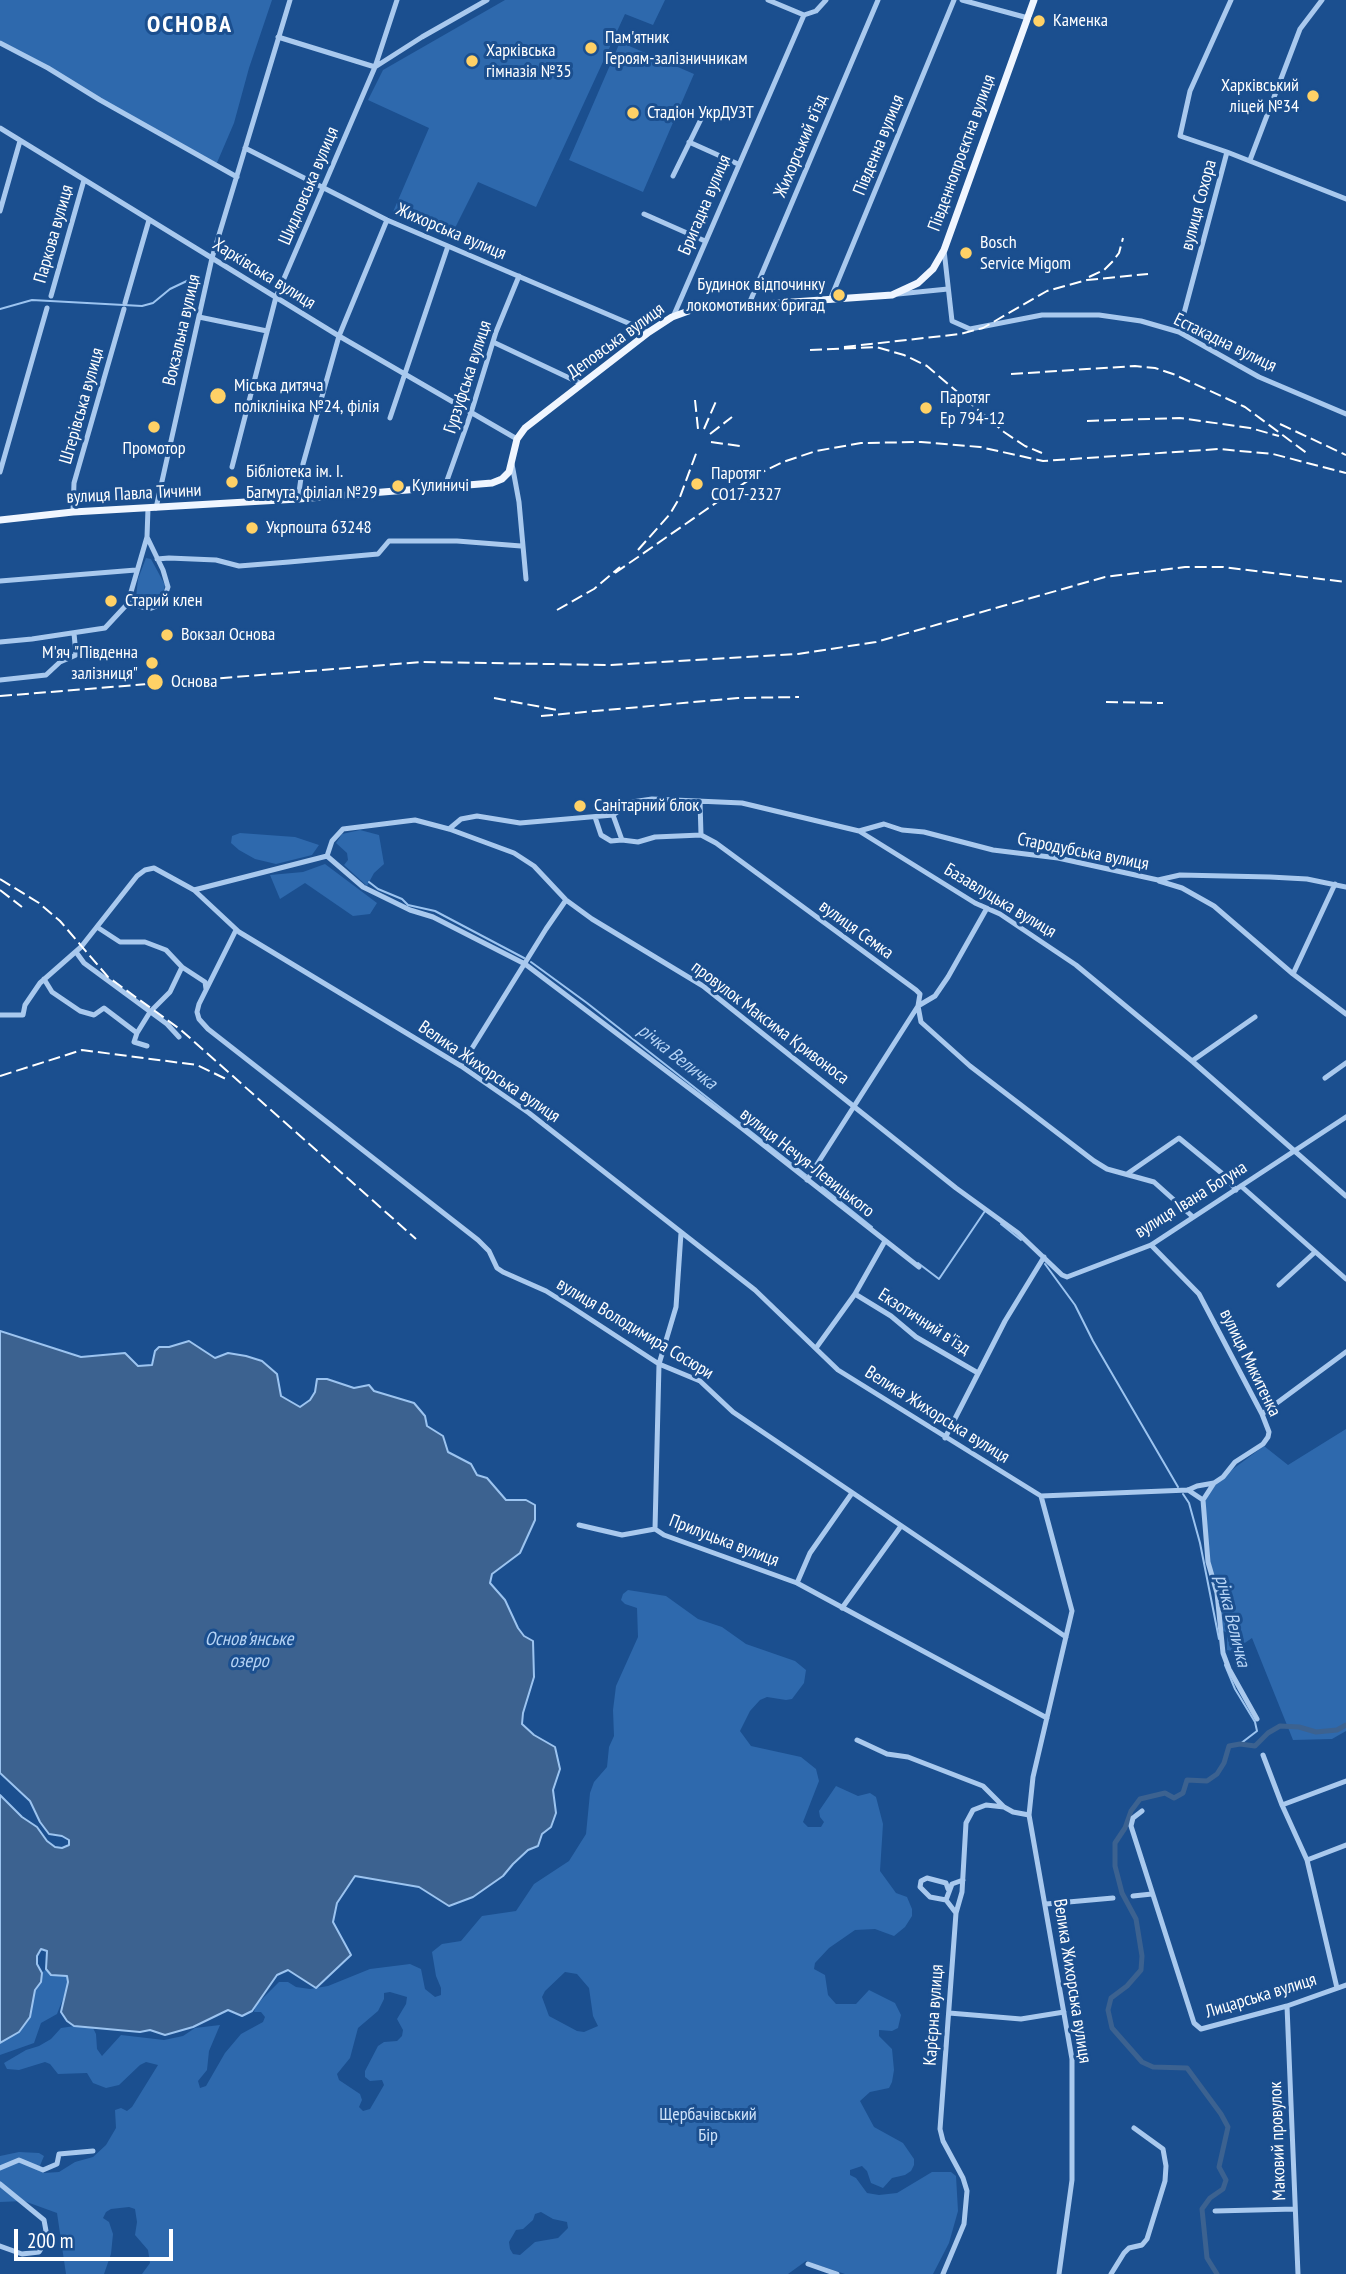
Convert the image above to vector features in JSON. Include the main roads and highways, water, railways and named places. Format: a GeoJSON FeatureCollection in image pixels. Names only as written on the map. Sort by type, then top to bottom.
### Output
{"type":"FeatureCollection","features":[{"type":"Feature","properties":{"kind":"main road","name":"Південнопроєктна вулиця"},"geometry":{"type":"LineString","coordinates":[[892,295],[918,282],[933,269],[944,250],[1034,0]]}},
{"type":"Feature","properties":{"kind":"main road","name":"Деповська вулиця"},"geometry":{"type":"LineString","coordinates":[[512,464],[517,439],[525,428],[672,317],[694,309],[892,295]]}},
{"type":"Feature","properties":{"kind":"main road","name":"вулиця Павла Тичини"},"geometry":{"type":"LineString","coordinates":[[0,520],[73,512],[298,499],[492,483],[502,479],[512,464]]}},
{"type":"Feature","properties":{"kind":"water","name":"Основ'янське озеро"},"geometry":{"type":"Polygon","coordinates":[[[0,1331],[81,1357],[125,1353],[138,1366],[152,1365],[155,1351],[159,1347],[189,1341],[215,1358],[228,1353],[262,1361],[277,1374],[281,1396],[300,1407],[310,1400],[315,1392],[317,1379],[327,1379],[354,1388],[369,1385],[374,1391],[414,1403],[425,1416],[427,1426],[443,1436],[448,1452],[471,1464],[477,1475],[487,1478],[506,1500],[526,1500],[535,1505],[535,1520],[520,1553],[492,1574],[490,1583],[505,1600],[518,1628],[524,1636],[533,1641],[534,1677],[522,1724],[534,1735],[555,1747],[560,1769],[553,1790],[556,1813],[551,1827],[542,1834],[538,1846],[528,1850],[503,1876],[473,1897],[449,1906],[419,1887],[355,1876],[337,1903],[333,1922],[351,1955],[316,1988],[288,1970],[277,1975],[252,2011],[242,2016],[228,2010],[193,2027],[165,2035],[150,2030],[140,2032],[74,2026],[61,2012],[67,1976],[51,1975],[46,1969],[47,1951],[41,1949],[37,1964],[42,1973],[41,1982],[35,1990],[30,2017],[19,2032],[0,2043],[0,1795],[22,1817],[37,1827],[55,1847],[69,1845],[69,1840],[49,1834],[30,1801],[0,1773],[0,1331]]]}},
{"type":"Feature","properties":{"kind":"waterway"},"geometry":{"type":"LineString","coordinates":[[0,309],[32,300],[142,306],[153,303],[170,289],[191,279]]}},
{"type":"Feature","properties":{"kind":"waterway","name":"річка Величка"},"geometry":{"type":"LineString","coordinates":[[369,882],[378,889],[402,899],[408,905],[435,911],[524,958]]}},
{"type":"Feature","properties":{"kind":"waterway","name":"річка Величка"},"geometry":{"type":"LineString","coordinates":[[531,962],[806,1175]]}},
{"type":"Feature","properties":{"kind":"waterway","name":"річка Величка"},"geometry":{"type":"LineString","coordinates":[[822,1187],[872,1227]]}},
{"type":"Feature","properties":{"kind":"waterway","name":"річка Величка"},"geometry":{"type":"LineString","coordinates":[[918,1263],[939,1279],[985,1211]]}},
{"type":"Feature","properties":{"kind":"waterway","name":"річка Величка"},"geometry":{"type":"LineString","coordinates":[[1001,1224],[1021,1240]]}},
{"type":"Feature","properties":{"kind":"waterway","name":"річка Величка"},"geometry":{"type":"LineString","coordinates":[[1045,1264],[1075,1305],[1178,1487]]}},
{"type":"Feature","properties":{"kind":"waterway","name":"річка Величка"},"geometry":{"type":"LineString","coordinates":[[1183,1494],[1189,1503],[1200,1543],[1219,1639]]}},
{"type":"Feature","properties":{"kind":"waterway","name":"річка Величка"},"geometry":{"type":"LineString","coordinates":[[1225,1665],[1235,1689],[1255,1722],[1257,1731],[1240,1744]]}},
{"type":"Feature","properties":{"kind":"waterway"},"geometry":{"type":"LineString","coordinates":[[1217,2274],[1207,2258],[1202,2209],[1210,2198],[1223,2189],[1226,2180],[1219,2167],[1228,2127],[1187,2068],[1153,2067],[1142,2062],[1112,2028],[1108,2010],[1111,1998],[1127,1986],[1141,1970],[1142,1956],[1136,1919],[1122,1893],[1115,1866],[1115,1843],[1140,1799],[1165,1793],[1174,1798],[1183,1793],[1187,1780],[1207,1781],[1217,1774],[1224,1763],[1229,1746],[1255,1746],[1280,1726],[1299,1727],[1316,1732],[1337,1730],[1346,1725]]}},
{"type":"Feature","properties":{"kind":"railway"},"geometry":{"type":"LineString","coordinates":[[1089,277],[1104,270],[1113,261],[1119,253],[1123,238]]}},
{"type":"Feature","properties":{"kind":"railway"},"geometry":{"type":"LineString","coordinates":[[844,347],[960,334],[983,328],[1047,291],[1087,280],[1148,274]]}},
{"type":"Feature","properties":{"kind":"railway"},"geometry":{"type":"LineString","coordinates":[[810,350],[876,347],[904,355],[927,366],[1004,432],[1042,453]]}},
{"type":"Feature","properties":{"kind":"railway"},"geometry":{"type":"LineString","coordinates":[[1011,374],[1135,366],[1155,368],[1245,407],[1308,454]]}},
{"type":"Feature","properties":{"kind":"railway"},"geometry":{"type":"LineString","coordinates":[[704,429],[717,399]]}},
{"type":"Feature","properties":{"kind":"railway"},"geometry":{"type":"LineString","coordinates":[[695,400],[698,429]]}},
{"type":"Feature","properties":{"kind":"railway"},"geometry":{"type":"LineString","coordinates":[[710,434],[732,417]]}},
{"type":"Feature","properties":{"kind":"railway"},"geometry":{"type":"LineString","coordinates":[[1087,421],[1180,418],[1250,428],[1279,436]]}},
{"type":"Feature","properties":{"kind":"railway"},"geometry":{"type":"LineString","coordinates":[[1280,424],[1346,455]]}},
{"type":"Feature","properties":{"kind":"railway"},"geometry":{"type":"LineString","coordinates":[[711,442],[740,446]]}},
{"type":"Feature","properties":{"kind":"railway"},"geometry":{"type":"LineString","coordinates":[[615,573],[756,475],[816,451],[861,443],[921,442],[980,447],[1043,461],[1219,449],[1273,454],[1346,473]]}},
{"type":"Feature","properties":{"kind":"railway"},"geometry":{"type":"LineString","coordinates":[[638,550],[670,514],[680,497],[697,451]]}},
{"type":"Feature","properties":{"kind":"railway"},"geometry":{"type":"LineString","coordinates":[[557,610],[594,589],[620,567]]}},
{"type":"Feature","properties":{"kind":"railway"},"geometry":{"type":"LineString","coordinates":[[0,696],[421,662],[611,665],[798,654],[876,642],[1105,577],[1185,567],[1223,567],[1346,582]]}},
{"type":"Feature","properties":{"kind":"railway"},"geometry":{"type":"LineString","coordinates":[[541,716],[738,698],[799,697]]}},
{"type":"Feature","properties":{"kind":"railway"},"geometry":{"type":"LineString","coordinates":[[494,698],[557,710]]}},
{"type":"Feature","properties":{"kind":"railway"},"geometry":{"type":"LineString","coordinates":[[1106,702],[1163,703]]}},
{"type":"Feature","properties":{"kind":"railway"},"geometry":{"type":"LineString","coordinates":[[0,879],[39,903],[60,921],[108,977],[181,1030],[416,1239]]}},
{"type":"Feature","properties":{"kind":"railway"},"geometry":{"type":"LineString","coordinates":[[0,890],[22,907]]}},
{"type":"Feature","properties":{"kind":"railway"},"geometry":{"type":"LineString","coordinates":[[0,1076],[82,1050],[197,1065],[226,1079]]}},
{"type":"Feature","properties":{"kind":"place","name":"Каменка"},"geometry":{"type":"Point","coordinates":[1039,21]}},
{"type":"Feature","properties":{"kind":"place","name":"Пам'ятник Героям-залізничникам"},"geometry":{"type":"Point","coordinates":[591,48]}},
{"type":"Feature","properties":{"kind":"place","name":"Харківська гімназія №35"},"geometry":{"type":"Point","coordinates":[472,61]}},
{"type":"Feature","properties":{"kind":"place","name":"Харківський ліцей №34"},"geometry":{"type":"Point","coordinates":[1313,96]}},
{"type":"Feature","properties":{"kind":"place","name":"Стадіон УкрДУЗТ"},"geometry":{"type":"Point","coordinates":[633,113]}},
{"type":"Feature","properties":{"kind":"place","name":"Bosch Service Migom"},"geometry":{"type":"Point","coordinates":[966,253]}},
{"type":"Feature","properties":{"kind":"place","name":"Будинок відпочинку локомотивних бригад"},"geometry":{"type":"Point","coordinates":[839,295]}},
{"type":"Feature","properties":{"kind":"place","name":"Міська дитяча поліклініка №24, філія"},"geometry":{"type":"Point","coordinates":[218,396]}},
{"type":"Feature","properties":{"kind":"place","name":"Паротяг Ер 794-12"},"geometry":{"type":"Point","coordinates":[926,408]}},
{"type":"Feature","properties":{"kind":"place","name":"Промотор"},"geometry":{"type":"Point","coordinates":[154,427]}},
{"type":"Feature","properties":{"kind":"place","name":"Бібліотека ім. І. Багмута, філіал №29"},"geometry":{"type":"Point","coordinates":[232,482]}},
{"type":"Feature","properties":{"kind":"place","name":"Паротяг СО17-2327"},"geometry":{"type":"Point","coordinates":[697,484]}},
{"type":"Feature","properties":{"kind":"place","name":"Кулиничі"},"geometry":{"type":"Point","coordinates":[398,486]}},
{"type":"Feature","properties":{"kind":"place","name":"Укрпошта 63248"},"geometry":{"type":"Point","coordinates":[252,528]}},
{"type":"Feature","properties":{"kind":"place","name":"Старий клен"},"geometry":{"type":"Point","coordinates":[111,601]}},
{"type":"Feature","properties":{"kind":"place","name":"Вокзал Основа"},"geometry":{"type":"Point","coordinates":[167,635]}},
{"type":"Feature","properties":{"kind":"place","name":"М'яч \"Південна залізниця\""},"geometry":{"type":"Point","coordinates":[152,663]}},
{"type":"Feature","properties":{"kind":"place","name":"Основа"},"geometry":{"type":"Point","coordinates":[155,682]}},
{"type":"Feature","properties":{"kind":"place","name":"Санітарний блок"},"geometry":{"type":"Point","coordinates":[580,806]}},
{"type":"Feature","properties":{"kind":"district","name":"ОСНОВА"},"geometry":{"type":"Point","coordinates":[190,25]}},
{"type":"Feature","properties":{"kind":"park label","name":"Щербачівський Бір"},"geometry":{"type":"Point","coordinates":[708,2125]}}]}
